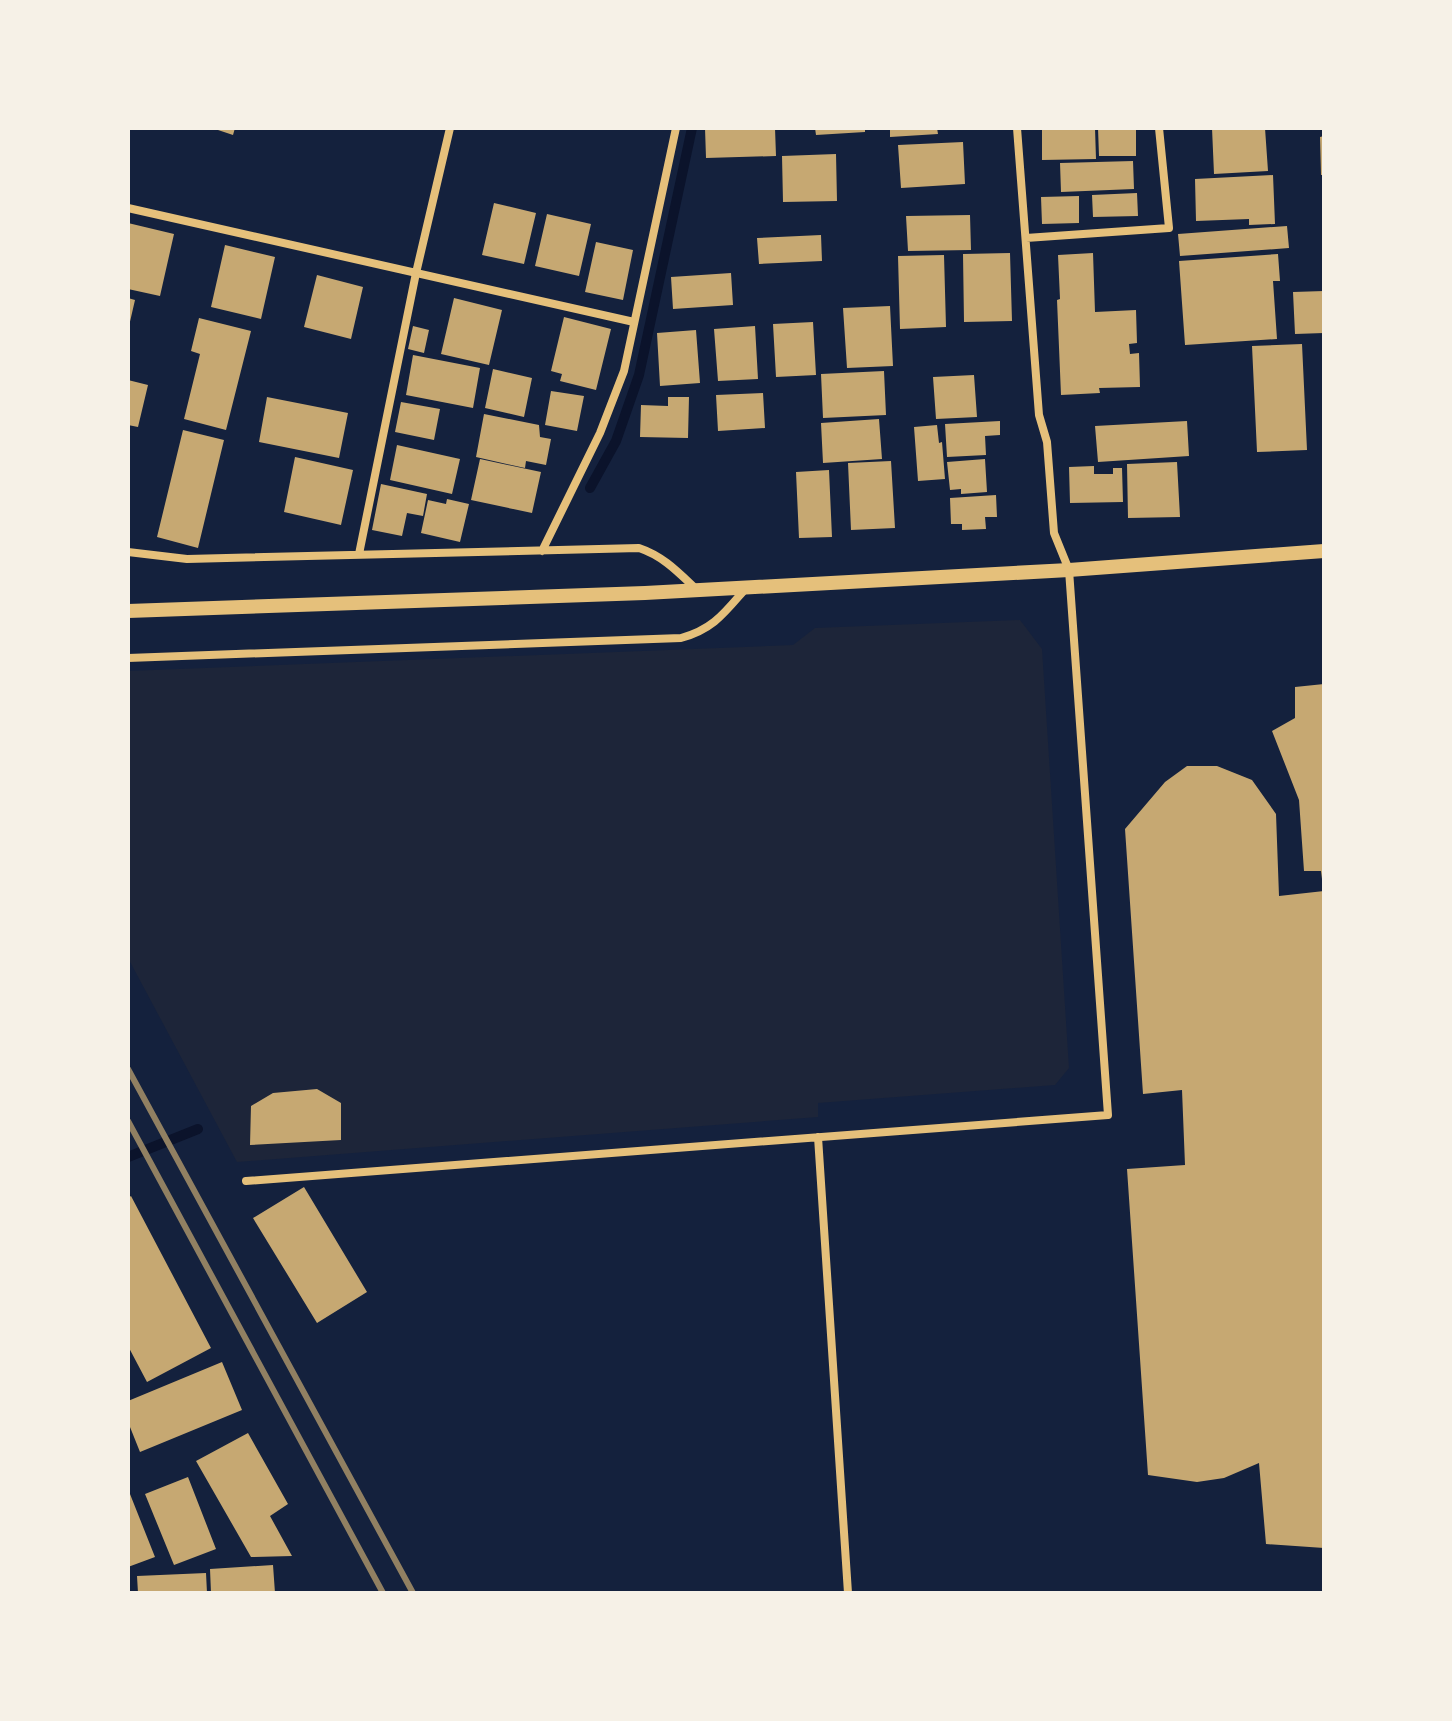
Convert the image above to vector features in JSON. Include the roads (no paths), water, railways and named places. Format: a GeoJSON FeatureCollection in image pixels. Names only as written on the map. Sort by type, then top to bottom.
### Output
{"type":"FeatureCollection","features":[{"type":"Feature","properties":{"kind":"street"},"geometry":{"type":"LineString","coordinates":[[359,554],[416,273],[450,128]]}},
{"type":"Feature","properties":{"kind":"street"},"geometry":{"type":"LineString","coordinates":[[542,551],[600,433],[624,371],[676,128]]}},
{"type":"Feature","properties":{"kind":"street"},"geometry":{"type":"LineString","coordinates":[[246,1181],[1108,1115],[1069,570],[1054,533],[1047,442],[1039,415],[1017,128]]}},
{"type":"Feature","properties":{"kind":"street"},"geometry":{"type":"LineString","coordinates":[[1026,238],[1169,228],[1159,128]]}},
{"type":"Feature","properties":{"kind":"street"},"geometry":{"type":"LineString","coordinates":[[128,208],[634,322]]}},
{"type":"Feature","properties":{"kind":"street"},"geometry":{"type":"LineString","coordinates":[[128,552],[187,559],[639,548],[654,553],[697,589]]}},
{"type":"Feature","properties":{"kind":"street"},"geometry":{"type":"LineString","coordinates":[[128,611],[748,587],[1069,570],[1324,551]]}},
{"type":"Feature","properties":{"kind":"street"},"geometry":{"type":"LineString","coordinates":[[128,658],[681,638],[699,633],[716,622],[748,587]]}},
{"type":"Feature","properties":{"kind":"street"},"geometry":{"type":"LineString","coordinates":[[818,1137],[848,1593]]}},
{"type":"Feature","properties":{"kind":"waterway"},"geometry":{"type":"LineString","coordinates":[[590,488],[616,441],[639,375],[692,128]]}},
{"type":"Feature","properties":{"kind":"waterway"},"geometry":{"type":"LineString","coordinates":[[128,1157],[198,1129]]}},
{"type":"Feature","properties":{"kind":"railway"},"geometry":{"type":"LineString","coordinates":[[128,1069],[413,1593]]}},
{"type":"Feature","properties":{"kind":"railway"},"geometry":{"type":"LineString","coordinates":[[128,1121],[383,1593]]}}]}
